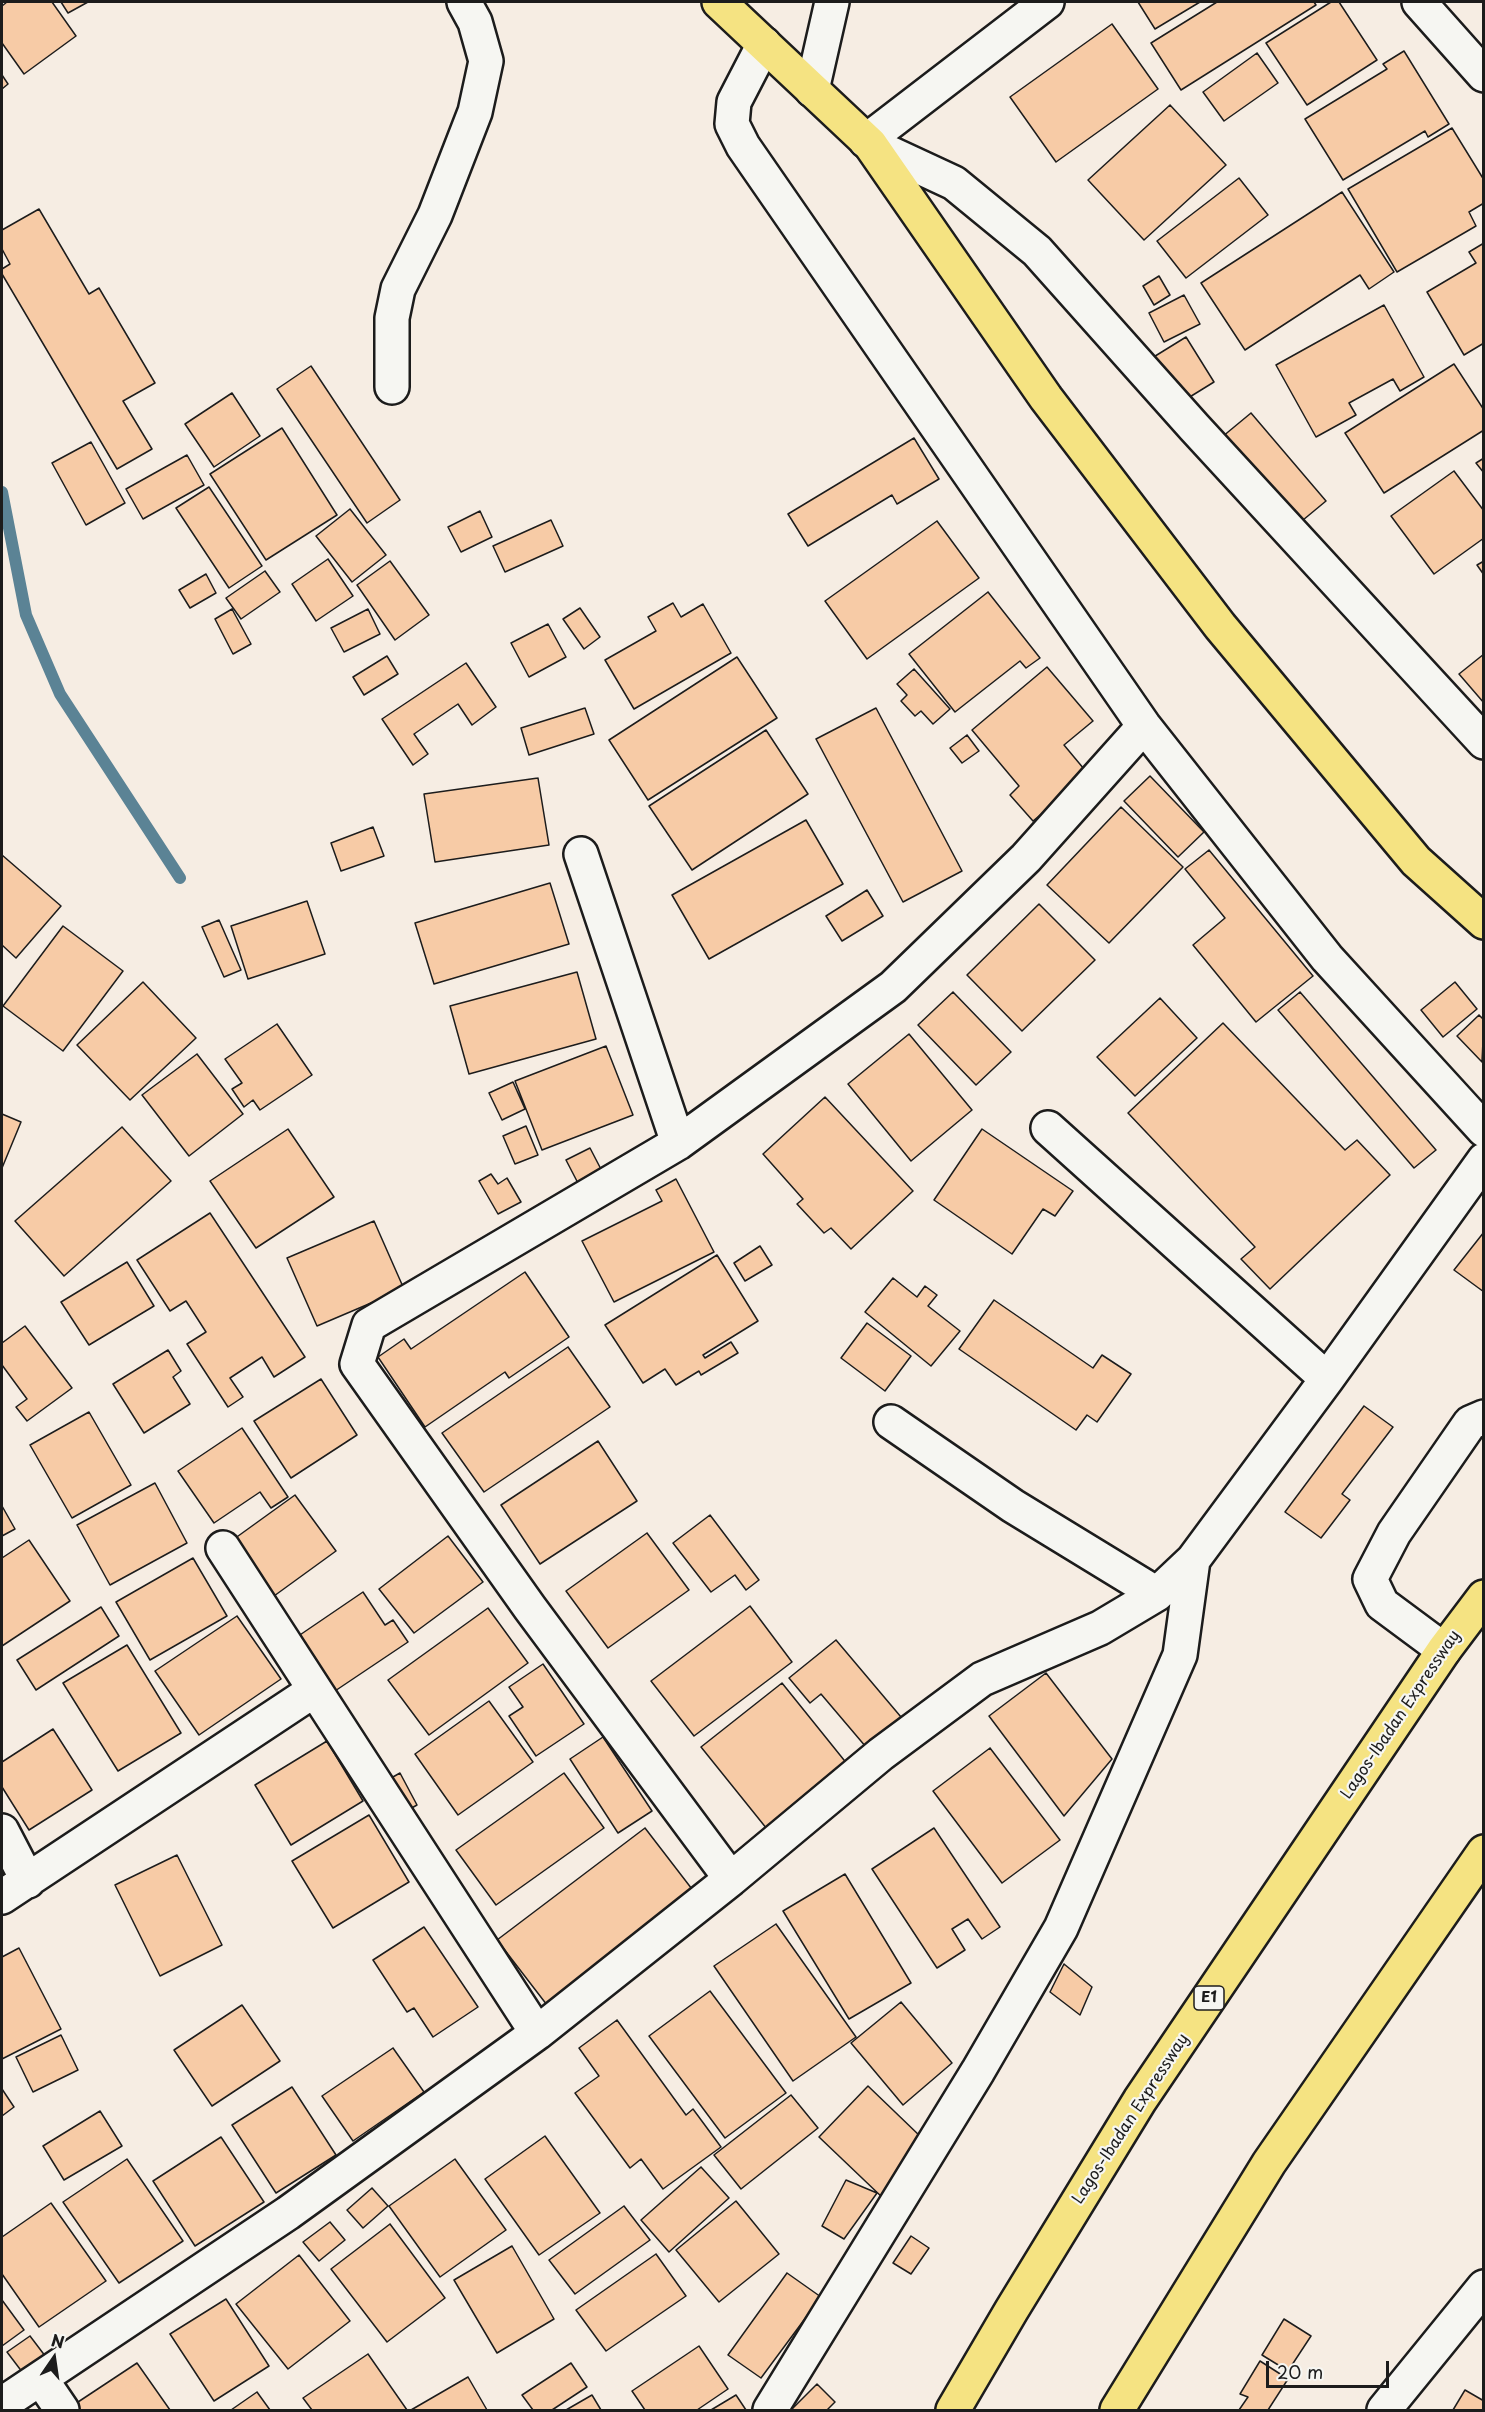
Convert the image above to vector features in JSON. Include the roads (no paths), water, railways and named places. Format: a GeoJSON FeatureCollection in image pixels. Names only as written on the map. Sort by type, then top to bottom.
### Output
{"type":"FeatureCollection","features":[{"type":"Feature","properties":{"kind":"main road"},"geometry":{"type":"LineString","coordinates":[[719,2],[868,142],[1047,398],[1220,626],[1416,861],[1484,922]]}},
{"type":"Feature","properties":{"kind":"main road","name":"Lagos-Ibadan Expressway"},"geometry":{"type":"LineString","coordinates":[[953,2410],[1140,2100],[1444,1650],[1484,1597]]}},
{"type":"Feature","properties":{"kind":"main road"},"geometry":{"type":"LineString","coordinates":[[1117,2410],[1269,2163],[1484,1852]]}},
{"type":"Feature","properties":{"kind":"street"},"geometry":{"type":"LineString","coordinates":[[392,387],[392,318],[398,290],[435,215],[471,123],[486,61],[475,22],[464,2]]}},
{"type":"Feature","properties":{"kind":"street"},"geometry":{"type":"LineString","coordinates":[[812,90],[832,2]]}},
{"type":"Feature","properties":{"kind":"street"},"geometry":{"type":"LineString","coordinates":[[1047,2],[868,142],[954,183],[1037,250],[1194,427],[1484,742]]}},
{"type":"Feature","properties":{"kind":"street"},"geometry":{"type":"LineString","coordinates":[[1419,2],[1484,75]]}},
{"type":"Feature","properties":{"kind":"street"},"geometry":{"type":"LineString","coordinates":[[764,44],[734,102],[732,124],[743,146],[1144,726],[1327,957],[1484,1130]]}},
{"type":"Feature","properties":{"kind":"street"},"geometry":{"type":"LineString","coordinates":[[731,1879],[530,1608],[357,1364],[369,1325],[678,1143],[892,987],[1026,858],[1144,726]]}},
{"type":"Feature","properties":{"kind":"street"},"geometry":{"type":"LineString","coordinates":[[581,854],[678,1143]]}},
{"type":"Feature","properties":{"kind":"street"},"geometry":{"type":"LineString","coordinates":[[1048,1128],[1327,1379]]}},
{"type":"Feature","properties":{"kind":"street"},"geometry":{"type":"LineString","coordinates":[[2,2404],[288,2213],[537,2033],[731,1879],[881,1754],[982,1679],[1100,1628],[1158,1594],[1193,1560],[1327,1379],[1484,1160]]}},
{"type":"Feature","properties":{"kind":"street"},"geometry":{"type":"LineString","coordinates":[[1444,1650],[1382,1604],[1370,1579],[1394,1533],[1463,1432],[1470,1424],[1484,1417]]}},
{"type":"Feature","properties":{"kind":"street"},"geometry":{"type":"LineString","coordinates":[[891,1422],[1013,1506],[1158,1594]]}},
{"type":"Feature","properties":{"kind":"street"},"geometry":{"type":"LineString","coordinates":[[222,1548],[537,2033]]}},
{"type":"Feature","properties":{"kind":"street"},"geometry":{"type":"LineString","coordinates":[[770,2410],[972,2082],[1061,1928],[1180,1655],[1193,1560]]}},
{"type":"Feature","properties":{"kind":"street"},"geometry":{"type":"LineString","coordinates":[[2,1832],[15,1889],[313,1691]]}},
{"type":"Feature","properties":{"kind":"street"},"geometry":{"type":"LineString","coordinates":[[1384,2410],[1484,2287]]}},
{"type":"Feature","properties":{"kind":"street"},"geometry":{"type":"LineString","coordinates":[[41,2379],[62,2410]]}},
{"type":"Feature","properties":{"kind":"waterway"},"geometry":{"type":"LineString","coordinates":[[2,492],[26,615],[60,694],[180,878]]}}]}
